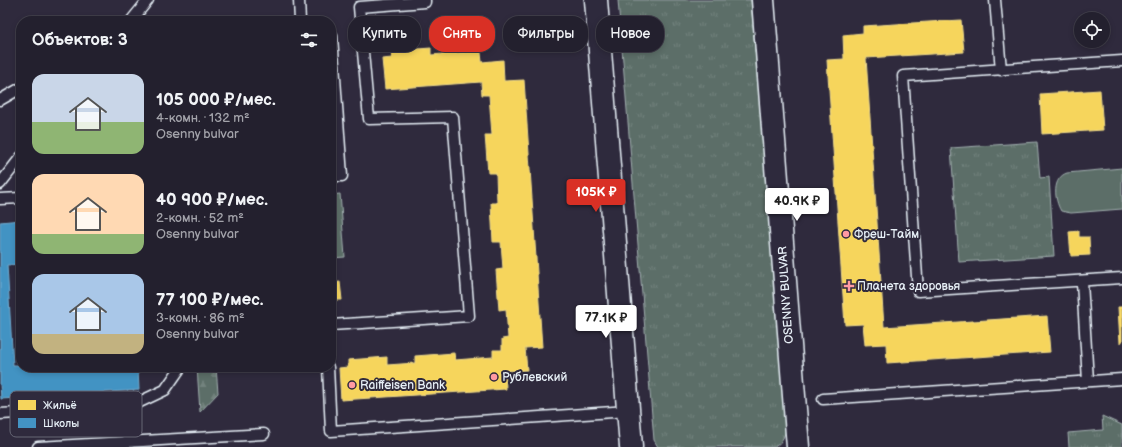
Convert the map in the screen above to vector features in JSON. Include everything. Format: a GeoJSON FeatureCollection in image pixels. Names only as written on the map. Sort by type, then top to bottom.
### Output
{"type":"FeatureCollection","features":[{"type":"Feature","properties":{"kind":"street"},"geometry":{"type":"LineString","coordinates":[[596,0],[631,447]]}},
{"type":"Feature","properties":{"kind":"street","name":"OSENNY BULVAR"},"geometry":{"type":"LineString","coordinates":[[763,0],[798,447]]}},
{"type":"Feature","properties":{"kind":"lane"},"geometry":{"type":"LineString","coordinates":[[135,16],[148,0]]}},
{"type":"Feature","properties":{"kind":"lane"},"geometry":{"type":"LineString","coordinates":[[299,0],[300,16]]}},
{"type":"Feature","properties":{"kind":"lane"},"geometry":{"type":"LineString","coordinates":[[336,324],[469,316],[453,117],[369,119],[359,7],[425,2],[425,0]]}},
{"type":"Feature","properties":{"kind":"lane"},"geometry":{"type":"LineString","coordinates":[[995,0],[1001,70]]}},
{"type":"Feature","properties":{"kind":"lane"},"geometry":{"type":"LineString","coordinates":[[1122,61],[903,76],[918,291],[1082,282],[1122,278]]}},
{"type":"Feature","properties":{"kind":"lane"},"geometry":{"type":"LineString","coordinates":[[0,100],[16,91]]}},
{"type":"Feature","properties":{"kind":"lane"},"geometry":{"type":"LineString","coordinates":[[336,92],[342,176],[336,176]]}},
{"type":"Feature","properties":{"kind":"lane"},"geometry":{"type":"LineString","coordinates":[[0,184],[16,163]]}},
{"type":"Feature","properties":{"kind":"lane"},"geometry":{"type":"LineString","coordinates":[[0,199],[16,198]]}},
{"type":"Feature","properties":{"kind":"lane"},"geometry":{"type":"LineString","coordinates":[[1082,282],[1088,381]]}},
{"type":"Feature","properties":{"kind":"lane"},"geometry":{"type":"LineString","coordinates":[[142,401],[165,390],[178,372]]}},
{"type":"Feature","properties":{"kind":"lane"},"geometry":{"type":"LineString","coordinates":[[328,372],[331,431],[628,411]]}},
{"type":"Feature","properties":{"kind":"lane"},"geometry":{"type":"LineString","coordinates":[[823,399],[1122,378]]}},
{"type":"Feature","properties":{"kind":"lane"},"geometry":{"type":"LineString","coordinates":[[0,414],[10,413]]}},
{"type":"Feature","properties":{"kind":"lane"},"geometry":{"type":"LineString","coordinates":[[38,447],[166,443],[264,434]]}},
{"type":"Feature","properties":{"kind":"green space"},"geometry":{"type":"Polygon","coordinates":[[[618,0],[751,0],[786,424],[784,437],[775,447],[658,447],[654,440],[622,52],[664,52],[664,16],[619,16],[618,0]]]}},
{"type":"Feature","properties":{"kind":"green space"},"geometry":{"type":"Polygon","coordinates":[[[1037,142],[1040,178],[1049,177],[1054,256],[959,262],[951,148],[1037,142]]]}},
{"type":"Feature","properties":{"kind":"green space"},"geometry":{"type":"Polygon","coordinates":[[[1122,168],[1122,209],[1071,213],[1061,211],[1057,201],[1056,189],[1059,179],[1062,176],[1067,173],[1122,168]]]}},
{"type":"Feature","properties":{"kind":"green space"},"geometry":{"type":"Polygon","coordinates":[[[336,194],[340,194],[345,257],[336,258],[336,194]]]}},
{"type":"Feature","properties":{"kind":"green space"},"geometry":{"type":"Polygon","coordinates":[[[197,372],[216,372],[218,393],[200,412],[197,372]]]}},
{"type":"Feature","properties":{"kind":"green space"},"geometry":{"type":"Polygon","coordinates":[[[1102,416],[1122,425],[1122,447],[1069,447],[1068,433],[1103,430],[1102,416]]]}},
{"type":"Feature","properties":{"kind":"building: Жильё"},"geometry":{"type":"Polygon","coordinates":[[[961,20],[964,52],[866,58],[884,327],[1047,316],[1050,352],[887,363],[886,344],[865,345],[863,324],[845,325],[827,60],[844,59],[843,35],[863,33],[863,26],[961,20]]]}},
{"type":"Feature","properties":{"kind":"building: Жильё"},"geometry":{"type":"Polygon","coordinates":[[[429,48],[431,55],[481,52],[482,62],[503,60],[504,81],[524,80],[542,347],[525,348],[527,370],[505,371],[506,389],[341,400],[339,368],[348,367],[348,360],[387,357],[387,365],[415,363],[415,356],[454,353],[455,360],[493,357],[493,350],[502,350],[502,339],[508,338],[506,309],[499,310],[496,270],[503,269],[501,242],[493,242],[491,203],[497,203],[496,173],[488,173],[485,135],[492,135],[489,95],[482,95],[481,82],[385,89],[382,59],[392,58],[391,52],[421,52],[421,49],[429,48]]]}},
{"type":"Feature","properties":{"kind":"building: Жильё"},"geometry":{"type":"Polygon","coordinates":[[[1100,90],[1103,130],[1042,134],[1040,94],[1100,90]]]}},
{"type":"Feature","properties":{"kind":"building: Жильё"},"geometry":{"type":"Polygon","coordinates":[[[1079,231],[1079,237],[1089,237],[1090,255],[1071,256],[1069,232],[1079,231]]]}},
{"type":"Feature","properties":{"kind":"building: Жильё"},"geometry":{"type":"Polygon","coordinates":[[[336,282],[340,282],[342,300],[336,300],[336,282]]]}},
{"type":"Feature","properties":{"kind":"building: Жильё"},"geometry":{"type":"Polygon","coordinates":[[[1118,307],[1122,307],[1122,342],[1120,343],[1118,307]]]}},
{"type":"Feature","properties":{"kind":"building: Школы"},"geometry":{"type":"Polygon","coordinates":[[[16,220],[16,264],[7,265],[13,365],[16,365],[16,372],[138,372],[139,390],[10,391],[10,398],[1,399],[0,222],[16,220]]]}},
{"type":"Feature","properties":{"kind":"place","name":"Фреш-Тайм"},"geometry":{"type":"Point","coordinates":[846,234]}},
{"type":"Feature","properties":{"kind":"place","name":"Планета здоровья"},"geometry":{"type":"Point","coordinates":[849,286]}},
{"type":"Feature","properties":{"kind":"place","name":"Рублевский"},"geometry":{"type":"Point","coordinates":[494,377]}},
{"type":"Feature","properties":{"kind":"place","name":"Raiffeisen Bank"},"geometry":{"type":"Point","coordinates":[352,385]}}]}
